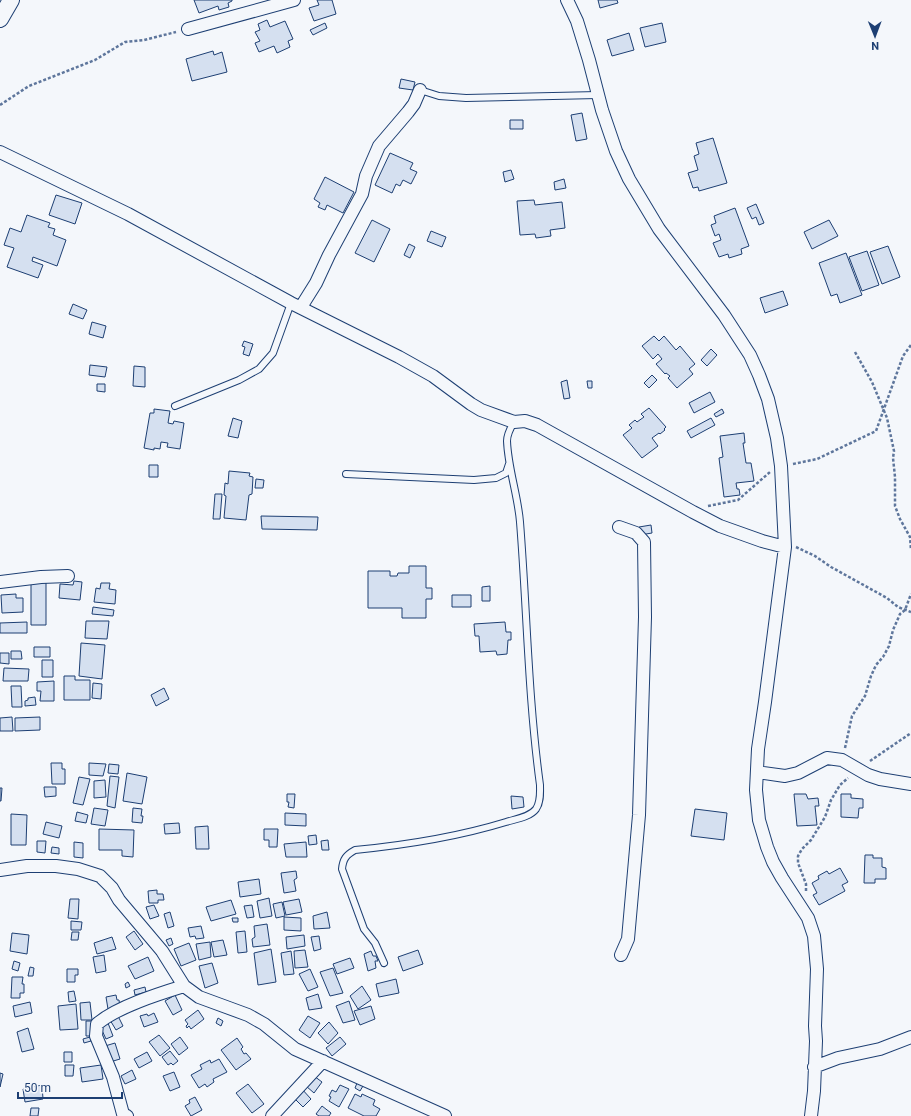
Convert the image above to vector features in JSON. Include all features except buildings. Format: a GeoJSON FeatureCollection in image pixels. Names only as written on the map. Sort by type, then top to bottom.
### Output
{"type":"FeatureCollection","features":[{"type":"Feature","properties":{"kind":"street"},"geometry":{"type":"LineString","coordinates":[[0,19],[11,0]]}},
{"type":"Feature","properties":{"kind":"street"},"geometry":{"type":"LineString","coordinates":[[188,28],[294,0]]}},
{"type":"Feature","properties":{"kind":"street"},"geometry":{"type":"LineString","coordinates":[[567,0],[577,21],[602,110],[616,151],[629,179],[659,229],[724,315],[753,361],[760,374],[768,399],[777,438],[781,466],[785,541],[758,749],[757,806],[762,834],[767,847],[779,872],[802,907],[812,927],[816,947],[816,1041],[814,1091],[811,1116]]}},
{"type":"Feature","properties":{"kind":"street"},"geometry":{"type":"LineString","coordinates":[[296,305],[316,283],[329,255],[362,194],[366,176],[379,146],[414,104],[420,90]]}},
{"type":"Feature","properties":{"kind":"street"},"geometry":{"type":"LineString","coordinates":[[0,152],[128,214],[296,305],[433,376],[481,410],[514,422],[525,421],[537,426],[720,526],[742,534],[785,541]]}},
{"type":"Feature","properties":{"kind":"street"},"geometry":{"type":"LineString","coordinates":[[619,527],[636,533],[644,542],[645,610],[639,815],[628,939],[621,955]]}},
{"type":"Feature","properties":{"kind":"street"},"geometry":{"type":"LineString","coordinates":[[0,582],[41,576],[68,576]]}},
{"type":"Feature","properties":{"kind":"street"},"geometry":{"type":"LineString","coordinates":[[757,772],[785,776],[798,773],[826,758],[842,760],[868,775],[880,779],[911,784]]}},
{"type":"Feature","properties":{"kind":"street"},"geometry":{"type":"LineString","coordinates":[[0,870],[27,866],[56,866],[78,869],[100,876],[112,888],[119,900],[162,951],[184,986],[199,997],[248,1015],[264,1024],[295,1049],[445,1116]]}},
{"type":"Feature","properties":{"kind":"street"},"geometry":{"type":"LineString","coordinates":[[127,1116],[123,1114],[113,1077],[96,1036],[97,1024],[105,1017],[157,994],[184,986]]}},
{"type":"Feature","properties":{"kind":"street"},"geometry":{"type":"LineString","coordinates":[[814,1067],[838,1058],[880,1049],[911,1037]]}},
{"type":"Feature","properties":{"kind":"street"},"geometry":{"type":"LineString","coordinates":[[272,1116],[323,1061]]}},
{"type":"Feature","properties":{"kind":"lane"},"geometry":{"type":"LineString","coordinates":[[420,90],[439,96],[466,98],[598,95]]}},
{"type":"Feature","properties":{"kind":"lane"},"geometry":{"type":"LineString","coordinates":[[175,406],[239,380],[259,369],[273,353],[296,305]]}},
{"type":"Feature","properties":{"kind":"lane"},"geometry":{"type":"LineString","coordinates":[[384,963],[375,943],[364,929],[342,869],[343,860],[347,854],[355,850],[428,841],[485,829],[526,816],[536,809],[540,799],[540,785],[528,670],[526,595],[520,514],[513,488],[507,440],[514,422]]}},
{"type":"Feature","properties":{"kind":"lane"},"geometry":{"type":"LineString","coordinates":[[346,474],[474,480],[496,478],[506,473],[510,463]]}},
{"type":"Feature","properties":{"kind":"path"},"geometry":{"type":"LineString","coordinates":[[0,105],[29,86],[96,60],[125,42],[144,40],[188,28]]}},
{"type":"Feature","properties":{"kind":"path"},"geometry":{"type":"LineString","coordinates":[[693,512],[706,506],[738,500],[768,473],[781,466],[817,459],[876,431],[903,356],[911,346]]}},
{"type":"Feature","properties":{"kind":"path"},"geometry":{"type":"LineString","coordinates":[[855,352],[872,382],[887,418],[894,451],[895,506],[910,537],[911,550]]}},
{"type":"Feature","properties":{"kind":"path"},"geometry":{"type":"LineString","coordinates":[[785,541],[815,556],[831,567],[887,598],[898,607],[911,612]]}},
{"type":"Feature","properties":{"kind":"path"},"geometry":{"type":"LineString","coordinates":[[842,760],[852,716],[865,696],[871,676],[876,665],[883,657],[889,646],[893,630],[900,614],[905,610],[911,594]]}},
{"type":"Feature","properties":{"kind":"path"},"geometry":{"type":"LineString","coordinates":[[802,907],[806,895],[806,884],[798,863],[798,856],[802,849],[811,840],[825,817],[831,800],[840,785],[858,769],[911,733]]}}]}
